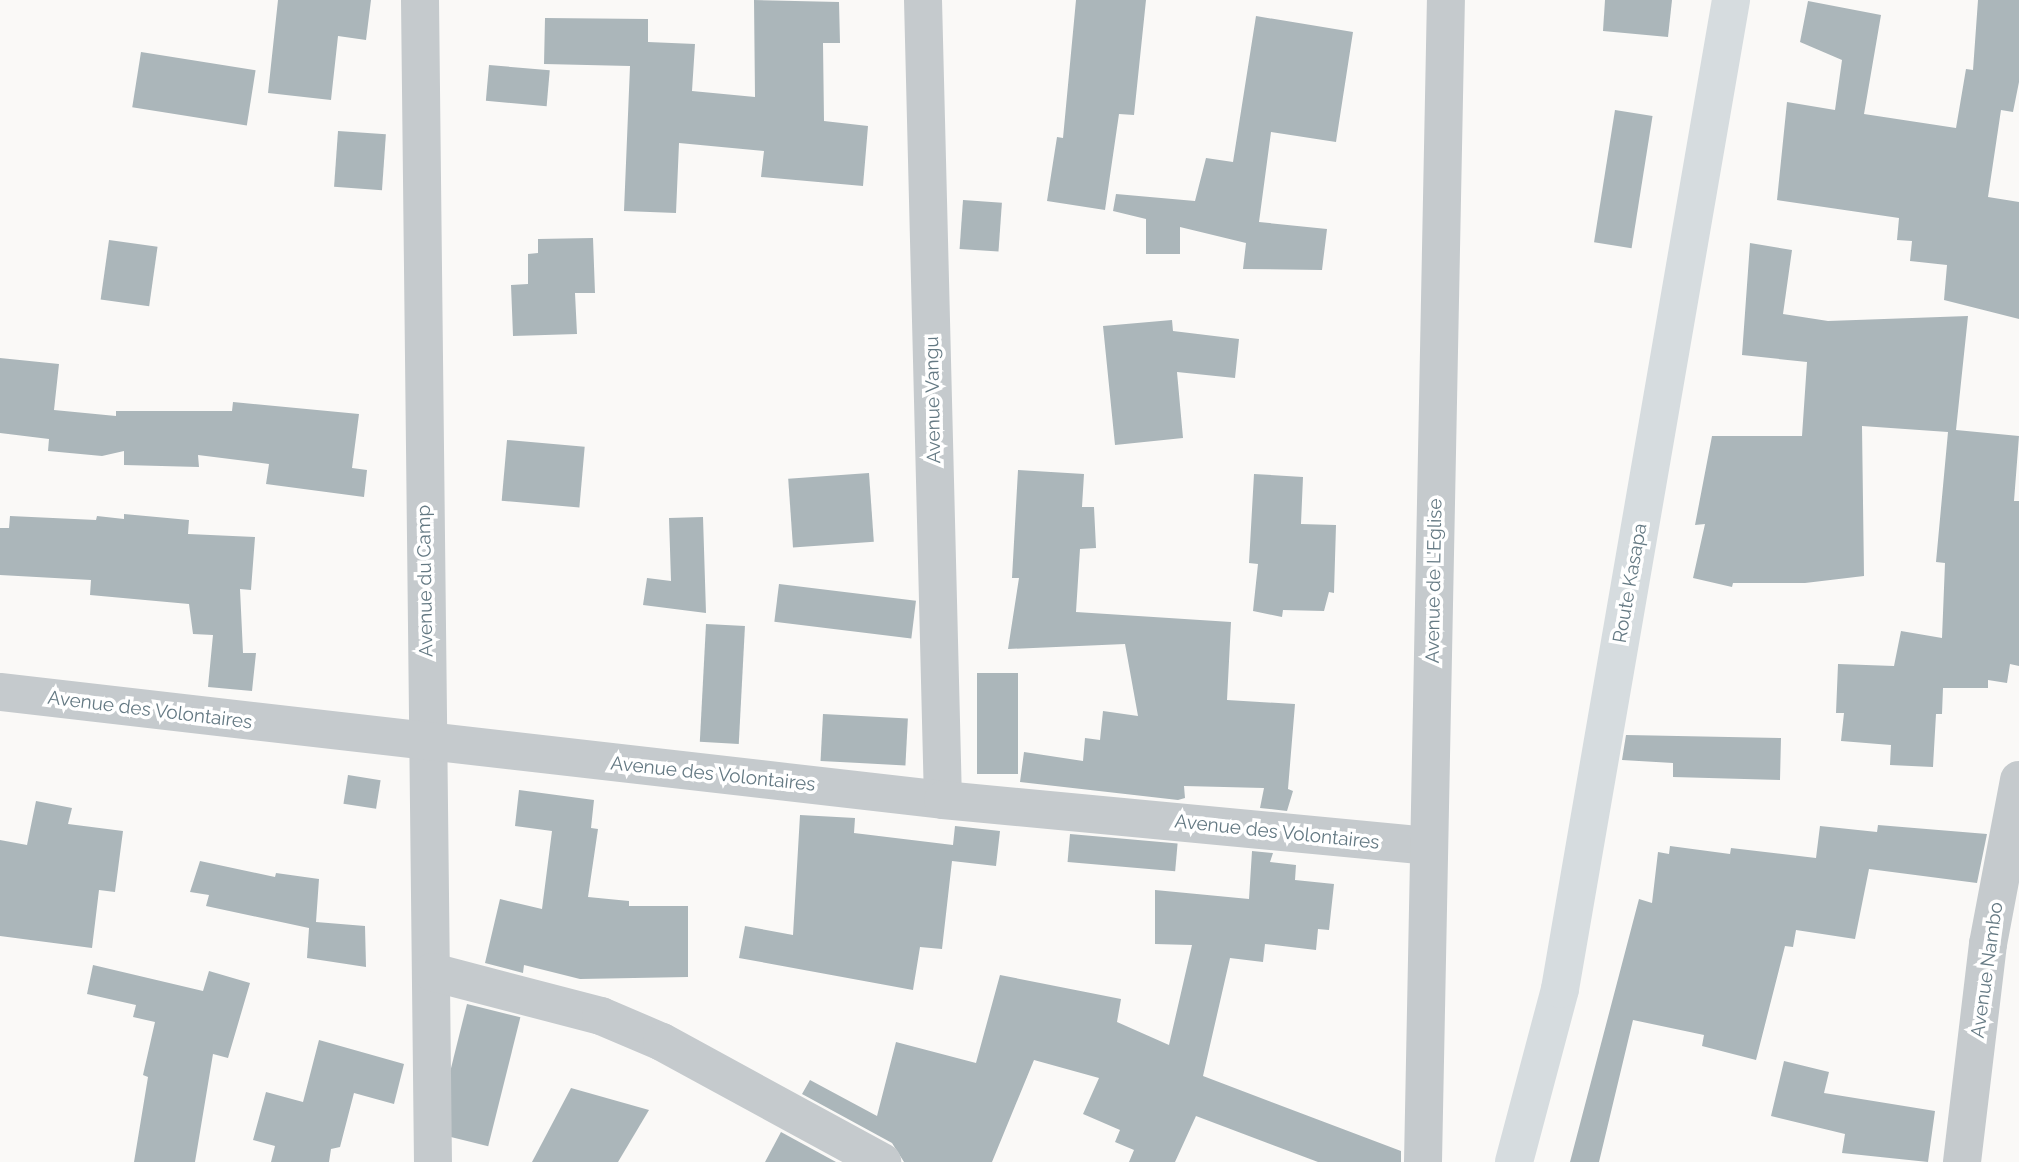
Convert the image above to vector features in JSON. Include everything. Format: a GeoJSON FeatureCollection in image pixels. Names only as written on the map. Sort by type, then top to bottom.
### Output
{"type":"FeatureCollection","features":[{"type":"Feature","properties":{"kind":"main road","name":"Route Kasapa"},"geometry":{"type":"LineString","coordinates":[[1514,1162],[1560,989],[1731,0]]}},
{"type":"Feature","properties":{"kind":"street","name":"Avenue du Camp"},"geometry":{"type":"LineString","coordinates":[[419,0],[433,1162]]}},
{"type":"Feature","properties":{"kind":"street","name":"Avenue Vangu"},"geometry":{"type":"LineString","coordinates":[[923,0],[943,800]]}},
{"type":"Feature","properties":{"kind":"street","name":"Avenue de L'Eglise"},"geometry":{"type":"LineString","coordinates":[[1423,1162],[1446,0]]}},
{"type":"Feature","properties":{"kind":"street","name":"Avenue des Volontaires"},"geometry":{"type":"LineString","coordinates":[[0,692],[943,800],[1428,846]]}},
{"type":"Feature","properties":{"kind":"street","name":"Avenue Nambo"},"geometry":{"type":"LineString","coordinates":[[1962,1162],[1988,944],[2019,780]]}},
{"type":"Feature","properties":{"kind":"street"},"geometry":{"type":"LineString","coordinates":[[432,972],[601,1016],[650,1037],[882,1162]]}},
{"type":"Feature","properties":{"kind":"building"},"geometry":{"type":"Polygon","coordinates":[[[278,0],[371,0],[366,40],[338,36],[331,100],[268,93],[278,0]]]}},
{"type":"Feature","properties":{"kind":"building"},"geometry":{"type":"Polygon","coordinates":[[[754,0],[839,2],[840,43],[823,43],[824,121],[868,126],[863,186],[761,177],[764,151],[679,143],[676,213],[624,211],[630,66],[544,64],[545,18],[648,19],[648,42],[695,44],[692,91],[755,97],[754,0]]]}},
{"type":"Feature","properties":{"kind":"building"},"geometry":{"type":"Polygon","coordinates":[[[1076,0],[1146,0],[1134,115],[1119,114],[1105,210],[1047,201],[1057,137],[1063,138],[1076,0]]]}},
{"type":"Feature","properties":{"kind":"building"},"geometry":{"type":"Polygon","coordinates":[[[1605,0],[1672,0],[1668,37],[1603,31],[1605,0]]]}},
{"type":"Feature","properties":{"kind":"building"},"geometry":{"type":"Polygon","coordinates":[[[1978,0],[2019,0],[2019,82],[2013,112],[2001,110],[1988,197],[2019,202],[2019,319],[1944,300],[1947,265],[1910,261],[1912,241],[1897,240],[1899,218],[1777,200],[1787,102],[1835,110],[1842,60],[1800,42],[1808,1],[1881,15],[1864,114],[1956,128],[1966,69],[1973,70],[1978,0]]]}},
{"type":"Feature","properties":{"kind":"building"},"geometry":{"type":"Polygon","coordinates":[[[1256,16],[1353,32],[1336,142],[1271,132],[1259,222],[1327,229],[1322,270],[1243,269],[1246,243],[1180,227],[1180,254],[1146,254],[1146,219],[1113,211],[1116,194],[1195,201],[1206,158],[1233,162],[1256,16]]]}},
{"type":"Feature","properties":{"kind":"building"},"geometry":{"type":"Polygon","coordinates":[[[141,52],[256,70],[247,125],[132,107],[141,52]]]}},
{"type":"Feature","properties":{"kind":"building"},"geometry":{"type":"Polygon","coordinates":[[[489,65],[550,70],[547,106],[486,101],[489,65]]]}},
{"type":"Feature","properties":{"kind":"building"},"geometry":{"type":"Polygon","coordinates":[[[1615,110],[1653,116],[1632,248],[1594,242],[1615,110]]]}},
{"type":"Feature","properties":{"kind":"building"},"geometry":{"type":"Polygon","coordinates":[[[338,131],[386,134],[382,190],[334,187],[338,131]]]}},
{"type":"Feature","properties":{"kind":"building"},"geometry":{"type":"Polygon","coordinates":[[[963,200],[1002,203],[998,252],[960,249],[963,200]]]}},
{"type":"Feature","properties":{"kind":"building"},"geometry":{"type":"Polygon","coordinates":[[[593,238],[595,293],[575,293],[577,334],[513,336],[511,285],[528,284],[528,254],[538,253],[538,239],[593,238]]]}},
{"type":"Feature","properties":{"kind":"building"},"geometry":{"type":"Polygon","coordinates":[[[109,240],[158,247],[149,306],[101,299],[109,240]]]}},
{"type":"Feature","properties":{"kind":"building"},"geometry":{"type":"Polygon","coordinates":[[[1750,243],[1792,250],[1783,314],[1828,321],[1968,316],[1956,430],[2019,436],[2014,501],[2019,501],[2019,666],[2010,664],[2007,683],[1988,680],[1988,688],[1943,688],[1942,714],[1936,714],[1933,767],[1890,765],[1891,745],[1841,741],[1844,713],[1836,713],[1838,664],[1894,666],[1901,631],[1942,638],[1945,563],[1936,562],[1948,432],[1862,426],[1864,576],[1805,583],[1733,583],[1732,587],[1693,578],[1705,524],[1695,525],[1712,436],[1802,436],[1807,362],[1742,355],[1750,243]]]}},
{"type":"Feature","properties":{"kind":"building"},"geometry":{"type":"Polygon","coordinates":[[[1172,320],[1173,331],[1239,339],[1235,378],[1177,372],[1183,438],[1115,445],[1103,326],[1172,320]]]}},
{"type":"Feature","properties":{"kind":"building"},"geometry":{"type":"Polygon","coordinates":[[[0,358],[59,364],[54,410],[116,416],[116,411],[232,411],[233,402],[359,414],[352,468],[367,470],[364,497],[266,484],[269,464],[198,455],[199,467],[124,465],[124,451],[102,456],[48,451],[49,439],[0,433],[0,358]]]}},
{"type":"Feature","properties":{"kind":"building"},"geometry":{"type":"Polygon","coordinates":[[[507,440],[585,447],[579,508],[502,501],[507,440]]]}},
{"type":"Feature","properties":{"kind":"building"},"geometry":{"type":"Polygon","coordinates":[[[1018,470],[1084,474],[1082,507],[1094,507],[1096,548],[1080,549],[1076,612],[1231,622],[1227,700],[1295,704],[1288,789],[1293,791],[1287,811],[1260,808],[1264,788],[1184,786],[1185,798],[1178,800],[1020,782],[1024,752],[1083,761],[1085,738],[1100,740],[1103,711],[1138,716],[1125,644],[1008,649],[1019,578],[1012,578],[1018,470]]]}},
{"type":"Feature","properties":{"kind":"building"},"geometry":{"type":"Polygon","coordinates":[[[869,473],[874,542],[793,547],[788,479],[869,473]]]}},
{"type":"Feature","properties":{"kind":"building"},"geometry":{"type":"Polygon","coordinates":[[[1254,474],[1303,477],[1301,524],[1336,525],[1334,593],[1329,592],[1324,611],[1283,610],[1282,617],[1253,611],[1258,564],[1249,563],[1254,474]]]}},
{"type":"Feature","properties":{"kind":"building"},"geometry":{"type":"Polygon","coordinates":[[[124,514],[189,520],[188,534],[255,537],[251,590],[240,589],[243,653],[256,653],[252,691],[208,687],[213,635],[193,634],[189,604],[90,595],[91,580],[0,575],[0,528],[9,528],[10,516],[96,520],[97,516],[124,519],[124,514]]]}},
{"type":"Feature","properties":{"kind":"building"},"geometry":{"type":"Polygon","coordinates":[[[703,517],[706,613],[643,605],[647,578],[671,581],[669,518],[703,517]]]}},
{"type":"Feature","properties":{"kind":"building"},"geometry":{"type":"Polygon","coordinates":[[[779,584],[916,601],[911,639],[774,622],[779,584]]]}},
{"type":"Feature","properties":{"kind":"building"},"geometry":{"type":"Polygon","coordinates":[[[706,624],[745,626],[739,744],[700,742],[706,624]]]}},
{"type":"Feature","properties":{"kind":"building"},"geometry":{"type":"Polygon","coordinates":[[[977,673],[1018,673],[1018,774],[977,774],[977,673]]]}},
{"type":"Feature","properties":{"kind":"building"},"geometry":{"type":"Polygon","coordinates":[[[823,714],[908,718],[905,765],[821,761],[823,714]]]}},
{"type":"Feature","properties":{"kind":"building"},"geometry":{"type":"Polygon","coordinates":[[[1626,735],[1781,738],[1780,780],[1673,777],[1673,763],[1622,760],[1626,735]]]}},
{"type":"Feature","properties":{"kind":"building"},"geometry":{"type":"Polygon","coordinates":[[[348,775],[381,780],[376,809],[343,804],[348,775]]]}},
{"type":"Feature","properties":{"kind":"building"},"geometry":{"type":"Polygon","coordinates":[[[519,790],[594,800],[591,828],[598,829],[588,897],[629,901],[629,906],[688,906],[688,977],[580,979],[524,965],[523,973],[485,963],[500,899],[542,909],[552,831],[515,826],[519,790]]]}},
{"type":"Feature","properties":{"kind":"building"},"geometry":{"type":"Polygon","coordinates":[[[36,801],[72,808],[68,824],[123,831],[115,892],[99,890],[92,948],[0,936],[0,840],[27,845],[36,801]]]}},
{"type":"Feature","properties":{"kind":"building"},"geometry":{"type":"Polygon","coordinates":[[[800,815],[855,818],[854,833],[953,845],[955,826],[1000,831],[996,866],[952,861],[942,949],[920,947],[913,990],[739,958],[745,926],[793,935],[800,815]]]}},
{"type":"Feature","properties":{"kind":"building"},"geometry":{"type":"Polygon","coordinates":[[[1878,825],[1987,834],[1977,883],[1869,869],[1855,939],[1796,930],[1793,947],[1785,946],[1756,1060],[1702,1046],[1704,1035],[1633,1020],[1599,1162],[1570,1162],[1639,899],[1652,903],[1658,852],[1669,854],[1670,846],[1730,854],[1731,848],[1816,858],[1820,826],[1877,832],[1878,825]]]}},
{"type":"Feature","properties":{"kind":"building"},"geometry":{"type":"Polygon","coordinates":[[[1070,834],[1178,843],[1175,871],[1068,862],[1070,834]]]}},
{"type":"Feature","properties":{"kind":"building"},"geometry":{"type":"Polygon","coordinates":[[[1252,851],[1273,853],[1270,862],[1296,865],[1295,880],[1334,884],[1329,930],[1318,929],[1316,950],[1265,944],[1263,962],[1230,958],[1203,1076],[1401,1151],[1401,1162],[1318,1162],[1196,1116],[1175,1162],[1129,1162],[1134,1150],[1115,1142],[1120,1130],[1083,1114],[1099,1078],[1034,1060],[992,1162],[904,1162],[892,1143],[802,1094],[810,1080],[877,1116],[896,1042],[976,1063],[1000,975],[1121,999],[1117,1022],[1169,1045],[1192,945],[1155,944],[1155,890],[1249,899],[1252,851]]]}},
{"type":"Feature","properties":{"kind":"building"},"geometry":{"type":"Polygon","coordinates":[[[200,861],[275,877],[276,873],[319,879],[316,922],[365,926],[366,967],[307,958],[309,928],[206,906],[209,895],[190,892],[200,861]]]}},
{"type":"Feature","properties":{"kind":"building"},"geometry":{"type":"Polygon","coordinates":[[[93,965],[203,991],[209,971],[250,983],[228,1058],[213,1054],[195,1162],[134,1162],[148,1077],[143,1075],[155,1022],[133,1017],[136,1005],[87,994],[93,965]]]}},
{"type":"Feature","properties":{"kind":"building"},"geometry":{"type":"Polygon","coordinates":[[[467,1004],[520,1017],[488,1146],[435,1133],[467,1004]]]}},
{"type":"Feature","properties":{"kind":"building"},"geometry":{"type":"Polygon","coordinates":[[[319,1040],[404,1064],[394,1104],[354,1093],[340,1147],[331,1149],[329,1162],[271,1162],[275,1146],[253,1140],[266,1092],[303,1102],[319,1040]]]}},
{"type":"Feature","properties":{"kind":"building"},"geometry":{"type":"Polygon","coordinates":[[[1784,1061],[1829,1072],[1824,1093],[1935,1111],[1928,1162],[1842,1153],[1845,1134],[1771,1116],[1784,1061]]]}},
{"type":"Feature","properties":{"kind":"building"},"geometry":{"type":"Polygon","coordinates":[[[571,1088],[649,1110],[618,1162],[532,1162],[571,1088]]]}},
{"type":"Feature","properties":{"kind":"building"},"geometry":{"type":"Polygon","coordinates":[[[781,1132],[836,1162],[765,1162],[781,1132]]]}}]}
